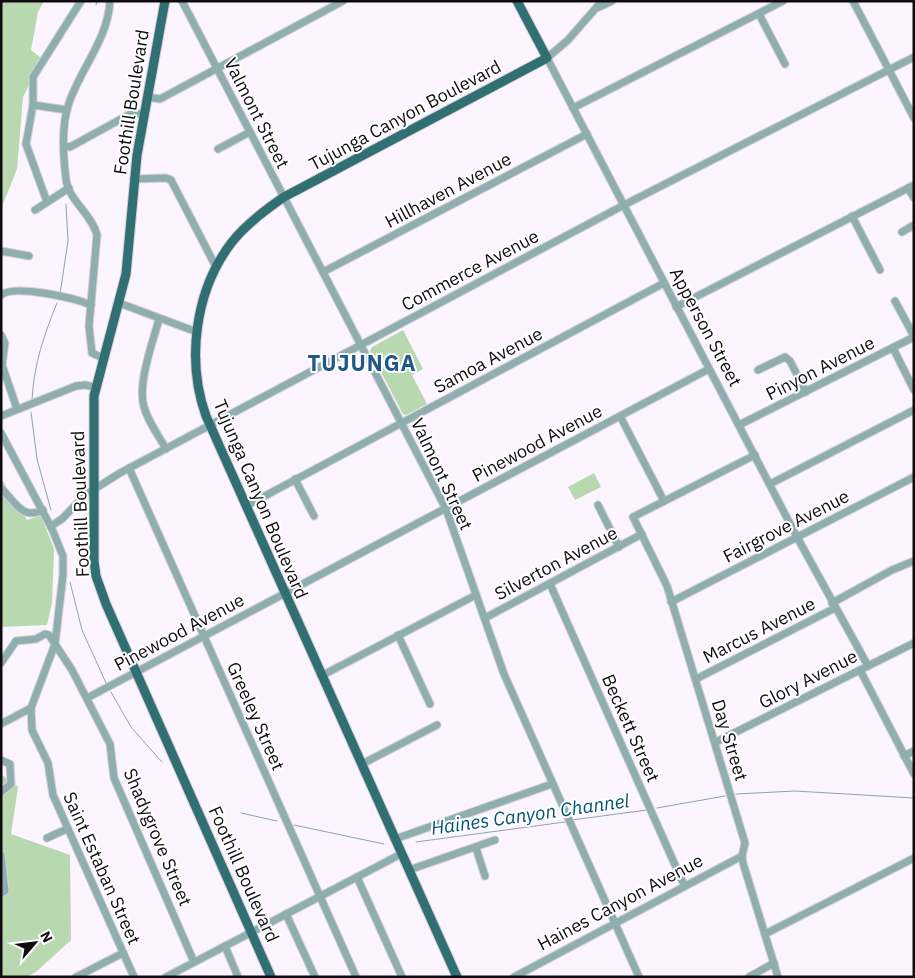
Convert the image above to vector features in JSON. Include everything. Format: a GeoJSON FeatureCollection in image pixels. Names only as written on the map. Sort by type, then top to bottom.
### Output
{"type":"FeatureCollection","features":[{"type":"Feature","properties":{"kind":"main road","name":"Foothill Boulevard"},"geometry":{"type":"LineString","coordinates":[[165,1],[134,179],[130,250],[119,303],[103,358],[93,404],[96,576],[106,604],[271,977]]}},
{"type":"Feature","properties":{"kind":"main road","name":"Apperson Street"},"geometry":{"type":"LineString","coordinates":[[517,1],[547,58]]}},
{"type":"Feature","properties":{"kind":"main road","name":"Tujunga Canyon Boulevard"},"geometry":{"type":"LineString","coordinates":[[457,977],[210,425],[198,384],[197,332],[202,304],[216,267],[242,231],[284,197],[547,58]]}},
{"type":"Feature","properties":{"kind":"street"},"geometry":{"type":"LineString","coordinates":[[47,202],[26,144],[33,105],[34,72],[69,23],[81,1]]}},
{"type":"Feature","properties":{"kind":"street"},"geometry":{"type":"LineString","coordinates":[[103,358],[91,352],[89,326],[97,235],[93,223],[66,181],[65,146],[67,110],[71,97],[106,27],[110,1]]}},
{"type":"Feature","properties":{"kind":"street","name":"Valmont Street"},"geometry":{"type":"LineString","coordinates":[[182,1],[446,509],[504,674],[639,977]]}},
{"type":"Feature","properties":{"kind":"street"},"geometry":{"type":"LineString","coordinates":[[147,96],[160,99],[343,1]]}},
{"type":"Feature","properties":{"kind":"street","name":"Tujunga Canyon Boulevard"},"geometry":{"type":"LineString","coordinates":[[547,58],[568,40],[602,1]]}},
{"type":"Feature","properties":{"kind":"street"},"geometry":{"type":"LineString","coordinates":[[594,9],[612,1]]}},
{"type":"Feature","properties":{"kind":"street"},"geometry":{"type":"LineString","coordinates":[[573,108],[783,1]]}},
{"type":"Feature","properties":{"kind":"street"},"geometry":{"type":"LineString","coordinates":[[853,1],[914,118]]}},
{"type":"Feature","properties":{"kind":"street"},"geometry":{"type":"LineString","coordinates":[[759,14],[785,64]]}},
{"type":"Feature","properties":{"kind":"street","name":"Commerce Avenue"},"geometry":{"type":"LineString","coordinates":[[51,526],[60,521],[79,500],[129,468],[624,205],[914,57]]}},
{"type":"Feature","properties":{"kind":"street","name":"Apperson Street"},"geometry":{"type":"LineString","coordinates":[[547,58],[797,537],[868,666]]}},
{"type":"Feature","properties":{"kind":"street"},"geometry":{"type":"LineString","coordinates":[[33,105],[67,110]]}},
{"type":"Feature","properties":{"kind":"street"},"geometry":{"type":"LineString","coordinates":[[65,146],[70,147],[132,113],[144,114]]}},
{"type":"Feature","properties":{"kind":"street"},"geometry":{"type":"LineString","coordinates":[[218,149],[250,132]]}},
{"type":"Feature","properties":{"kind":"street","name":"Hillhaven Avenue"},"geometry":{"type":"LineString","coordinates":[[323,272],[587,134]]}},
{"type":"Feature","properties":{"kind":"street"},"geometry":{"type":"LineString","coordinates":[[134,179],[166,178],[171,180],[216,267]]}},
{"type":"Feature","properties":{"kind":"street"},"geometry":{"type":"LineString","coordinates":[[676,306],[911,186],[914,198]]}},
{"type":"Feature","properties":{"kind":"street"},"geometry":{"type":"LineString","coordinates":[[34,210],[69,188]]}},
{"type":"Feature","properties":{"kind":"street"},"geometry":{"type":"LineString","coordinates":[[852,216],[880,270]]}},
{"type":"Feature","properties":{"kind":"street"},"geometry":{"type":"LineString","coordinates":[[902,232],[913,228]]}},
{"type":"Feature","properties":{"kind":"street"},"geometry":{"type":"LineString","coordinates":[[1,251],[29,256]]}},
{"type":"Feature","properties":{"kind":"street","name":"Samoa Avenue"},"geometry":{"type":"LineString","coordinates":[[246,506],[664,283]]}},
{"type":"Feature","properties":{"kind":"street"},"geometry":{"type":"LineString","coordinates":[[1,295],[14,291],[74,298],[91,305]]}},
{"type":"Feature","properties":{"kind":"street"},"geometry":{"type":"LineString","coordinates":[[895,301],[914,337]]}},
{"type":"Feature","properties":{"kind":"street"},"geometry":{"type":"LineString","coordinates":[[119,303],[197,332]]}},
{"type":"Feature","properties":{"kind":"street"},"geometry":{"type":"LineString","coordinates":[[159,319],[147,362],[142,402],[166,449]]}},
{"type":"Feature","properties":{"kind":"street"},"geometry":{"type":"LineString","coordinates":[[1,335],[5,343],[2,365],[17,409]]}},
{"type":"Feature","properties":{"kind":"street","name":"Pinyon Avenue"},"geometry":{"type":"LineString","coordinates":[[740,425],[914,337]]}},
{"type":"Feature","properties":{"kind":"street"},"geometry":{"type":"LineString","coordinates":[[892,348],[914,390]]}},
{"type":"Feature","properties":{"kind":"street"},"geometry":{"type":"LineString","coordinates":[[758,370],[785,358],[790,361],[806,392]]}},
{"type":"Feature","properties":{"kind":"street","name":"Pinewood Avenue"},"geometry":{"type":"LineString","coordinates":[[87,698],[709,369]]}},
{"type":"Feature","properties":{"kind":"street"},"geometry":{"type":"LineString","coordinates":[[1,416],[81,385],[96,387]]}},
{"type":"Feature","properties":{"kind":"street"},"geometry":{"type":"LineString","coordinates":[[770,484],[914,410]]}},
{"type":"Feature","properties":{"kind":"street"},"geometry":{"type":"LineString","coordinates":[[620,416],[664,501]]}},
{"type":"Feature","properties":{"kind":"street","name":"Saint Estaban Street"},"geometry":{"type":"LineString","coordinates":[[1,433],[43,510],[63,556],[63,575],[55,644],[31,708],[34,734],[48,763],[53,795],[134,977]]}},
{"type":"Feature","properties":{"kind":"street","name":"Silverton Avenue"},"geometry":{"type":"LineString","coordinates":[[633,517],[755,455]]}},
{"type":"Feature","properties":{"kind":"street","name":"Greeley Street"},"geometry":{"type":"LineString","coordinates":[[129,468],[356,977]]}},
{"type":"Feature","properties":{"kind":"street","name":"Fairgrove Avenue"},"geometry":{"type":"LineString","coordinates":[[671,602],[914,478]]}},
{"type":"Feature","properties":{"kind":"street"},"geometry":{"type":"LineString","coordinates":[[295,479],[314,516]]}},
{"type":"Feature","properties":{"kind":"street"},"geometry":{"type":"LineString","coordinates":[[1,488],[26,513],[34,514],[43,510]]}},
{"type":"Feature","properties":{"kind":"street"},"geometry":{"type":"LineString","coordinates":[[598,505],[619,547]]}},
{"type":"Feature","properties":{"kind":"street","name":"Day Street"},"geometry":{"type":"LineString","coordinates":[[633,517],[663,575],[716,742],[746,843],[742,856],[778,977]]}},
{"type":"Feature","properties":{"kind":"street","name":"Silverton Avenue"},"geometry":{"type":"LineString","coordinates":[[484,618],[642,534]]}},
{"type":"Feature","properties":{"kind":"street","name":"Marcus Avenue"},"geometry":{"type":"LineString","coordinates":[[696,680],[834,605],[885,574],[914,561]]}},
{"type":"Feature","properties":{"kind":"street","name":"Beckett Street"},"geometry":{"type":"LineString","coordinates":[[550,584],[684,885]]}},
{"type":"Feature","properties":{"kind":"street","name":"Silverton Avenue"},"geometry":{"type":"LineString","coordinates":[[321,676],[476,595]]}},
{"type":"Feature","properties":{"kind":"street"},"geometry":{"type":"LineString","coordinates":[[1,663],[12,644],[20,639],[36,639],[45,634],[49,635],[55,644]]}},
{"type":"Feature","properties":{"kind":"street"},"geometry":{"type":"LineString","coordinates":[[398,635],[430,704]]}},
{"type":"Feature","properties":{"kind":"street","name":"Glory Avenue"},"geometry":{"type":"LineString","coordinates":[[716,742],[914,643]]}},
{"type":"Feature","properties":{"kind":"street","name":"Shadygrove Street"},"geometry":{"type":"LineString","coordinates":[[55,644],[87,698],[110,744],[114,778],[194,962]]}},
{"type":"Feature","properties":{"kind":"street"},"geometry":{"type":"LineString","coordinates":[[860,670],[914,774]]}},
{"type":"Feature","properties":{"kind":"street"},"geometry":{"type":"LineString","coordinates":[[1,724],[31,708]]}},
{"type":"Feature","properties":{"kind":"street"},"geometry":{"type":"LineString","coordinates":[[362,764],[437,725]]}},
{"type":"Feature","properties":{"kind":"street"},"geometry":{"type":"LineString","coordinates":[[904,756],[914,751]]}},
{"type":"Feature","properties":{"kind":"street"},"geometry":{"type":"LineString","coordinates":[[1,760],[10,764],[12,773],[11,784],[1,792]]}},
{"type":"Feature","properties":{"kind":"street"},"geometry":{"type":"LineString","coordinates":[[394,839],[552,784]]}},
{"type":"Feature","properties":{"kind":"street"},"geometry":{"type":"LineString","coordinates":[[47,838],[67,829]]}},
{"type":"Feature","properties":{"kind":"street"},"geometry":{"type":"LineString","coordinates":[[409,870],[495,840]]}},
{"type":"Feature","properties":{"kind":"street"},"geometry":{"type":"LineString","coordinates":[[476,848],[485,876]]}},
{"type":"Feature","properties":{"kind":"street"},"geometry":{"type":"LineString","coordinates":[[1,854],[3,890]]}},
{"type":"Feature","properties":{"kind":"street"},"geometry":{"type":"LineString","coordinates":[[166,977],[401,854]]}},
{"type":"Feature","properties":{"kind":"street","name":"Haines Canyon Avenue"},"geometry":{"type":"LineString","coordinates":[[514,977],[684,885],[742,856]]}},
{"type":"Feature","properties":{"kind":"street"},"geometry":{"type":"LineString","coordinates":[[765,934],[914,858]]}},
{"type":"Feature","properties":{"kind":"street"},"geometry":{"type":"LineString","coordinates":[[357,877],[402,977]]}},
{"type":"Feature","properties":{"kind":"street"},"geometry":{"type":"LineString","coordinates":[[286,914],[315,977]]}},
{"type":"Feature","properties":{"kind":"street"},"geometry":{"type":"LineString","coordinates":[[224,946],[238,977]]}},
{"type":"Feature","properties":{"kind":"street"},"geometry":{"type":"LineString","coordinates":[[76,977],[123,953]]}},
{"type":"Feature","properties":{"kind":"street"},"geometry":{"type":"LineString","coordinates":[[749,977],[774,963]]}},
{"type":"Feature","properties":{"kind":"green space"},"geometry":{"type":"Polygon","coordinates":[[[1,1],[44,1],[38,12],[31,50],[42,59],[23,97],[17,169],[1,209],[1,1]]]}},
{"type":"Feature","properties":{"kind":"green space"},"geometry":{"type":"Polygon","coordinates":[[[403,330],[423,369],[412,375],[427,404],[406,415],[403,414],[370,351],[372,347],[403,330]]]}},
{"type":"Feature","properties":{"kind":"green space"},"geometry":{"type":"Polygon","coordinates":[[[594,473],[601,487],[575,500],[568,487],[594,473]]]}},
{"type":"Feature","properties":{"kind":"green space"},"geometry":{"type":"Polygon","coordinates":[[[1,478],[27,520],[41,516],[54,549],[52,603],[47,625],[1,627],[1,478]]]}},
{"type":"Feature","properties":{"kind":"green space"},"geometry":{"type":"Polygon","coordinates":[[[1,774],[18,787],[11,834],[70,855],[71,940],[36,972],[26,977],[1,977],[1,774]]]}},
{"type":"Feature","properties":{"kind":"waterway","name":"Haines Canyon Channel"},"geometry":{"type":"LineString","coordinates":[[96,5],[97,1]]}},
{"type":"Feature","properties":{"kind":"waterway","name":"Haines Canyon Channel"},"geometry":{"type":"LineString","coordinates":[[60,294],[68,241],[66,204]]}},
{"type":"Feature","properties":{"kind":"waterway","name":"Haines Canyon Channel"},"geometry":{"type":"LineString","coordinates":[[32,399],[40,350],[57,303]]}},
{"type":"Feature","properties":{"kind":"waterway","name":"Haines Canyon Channel"},"geometry":{"type":"LineString","coordinates":[[31,412],[37,459],[51,510]]}},
{"type":"Feature","properties":{"kind":"waterway","name":"Haines Canyon Channel"},"geometry":{"type":"LineString","coordinates":[[70,582],[82,630],[106,683]]}},
{"type":"Feature","properties":{"kind":"waterway","name":"Haines Canyon Channel"},"geometry":{"type":"LineString","coordinates":[[111,692],[131,727],[162,762]]}},
{"type":"Feature","properties":{"kind":"waterway","name":"Haines Canyon Channel"},"geometry":{"type":"LineString","coordinates":[[736,794],[795,791],[914,798]]}},
{"type":"Feature","properties":{"kind":"waterway","name":"Haines Canyon Channel"},"geometry":{"type":"LineString","coordinates":[[657,808],[725,796]]}},
{"type":"Feature","properties":{"kind":"waterway","name":"Haines Canyon Channel"},"geometry":{"type":"LineString","coordinates":[[572,820],[647,810]]}},
{"type":"Feature","properties":{"kind":"waterway","name":"Haines Canyon Channel"},"geometry":{"type":"LineString","coordinates":[[241,813],[277,821]]}},
{"type":"Feature","properties":{"kind":"waterway","name":"Haines Canyon Channel"},"geometry":{"type":"LineString","coordinates":[[416,842],[565,822]]}},
{"type":"Feature","properties":{"kind":"waterway","name":"Haines Canyon Channel"},"geometry":{"type":"LineString","coordinates":[[294,825],[384,844]]}},
{"type":"Feature","properties":{"kind":"district","name":"TUJUNGA"},"geometry":{"type":"Point","coordinates":[362,362]}}]}
